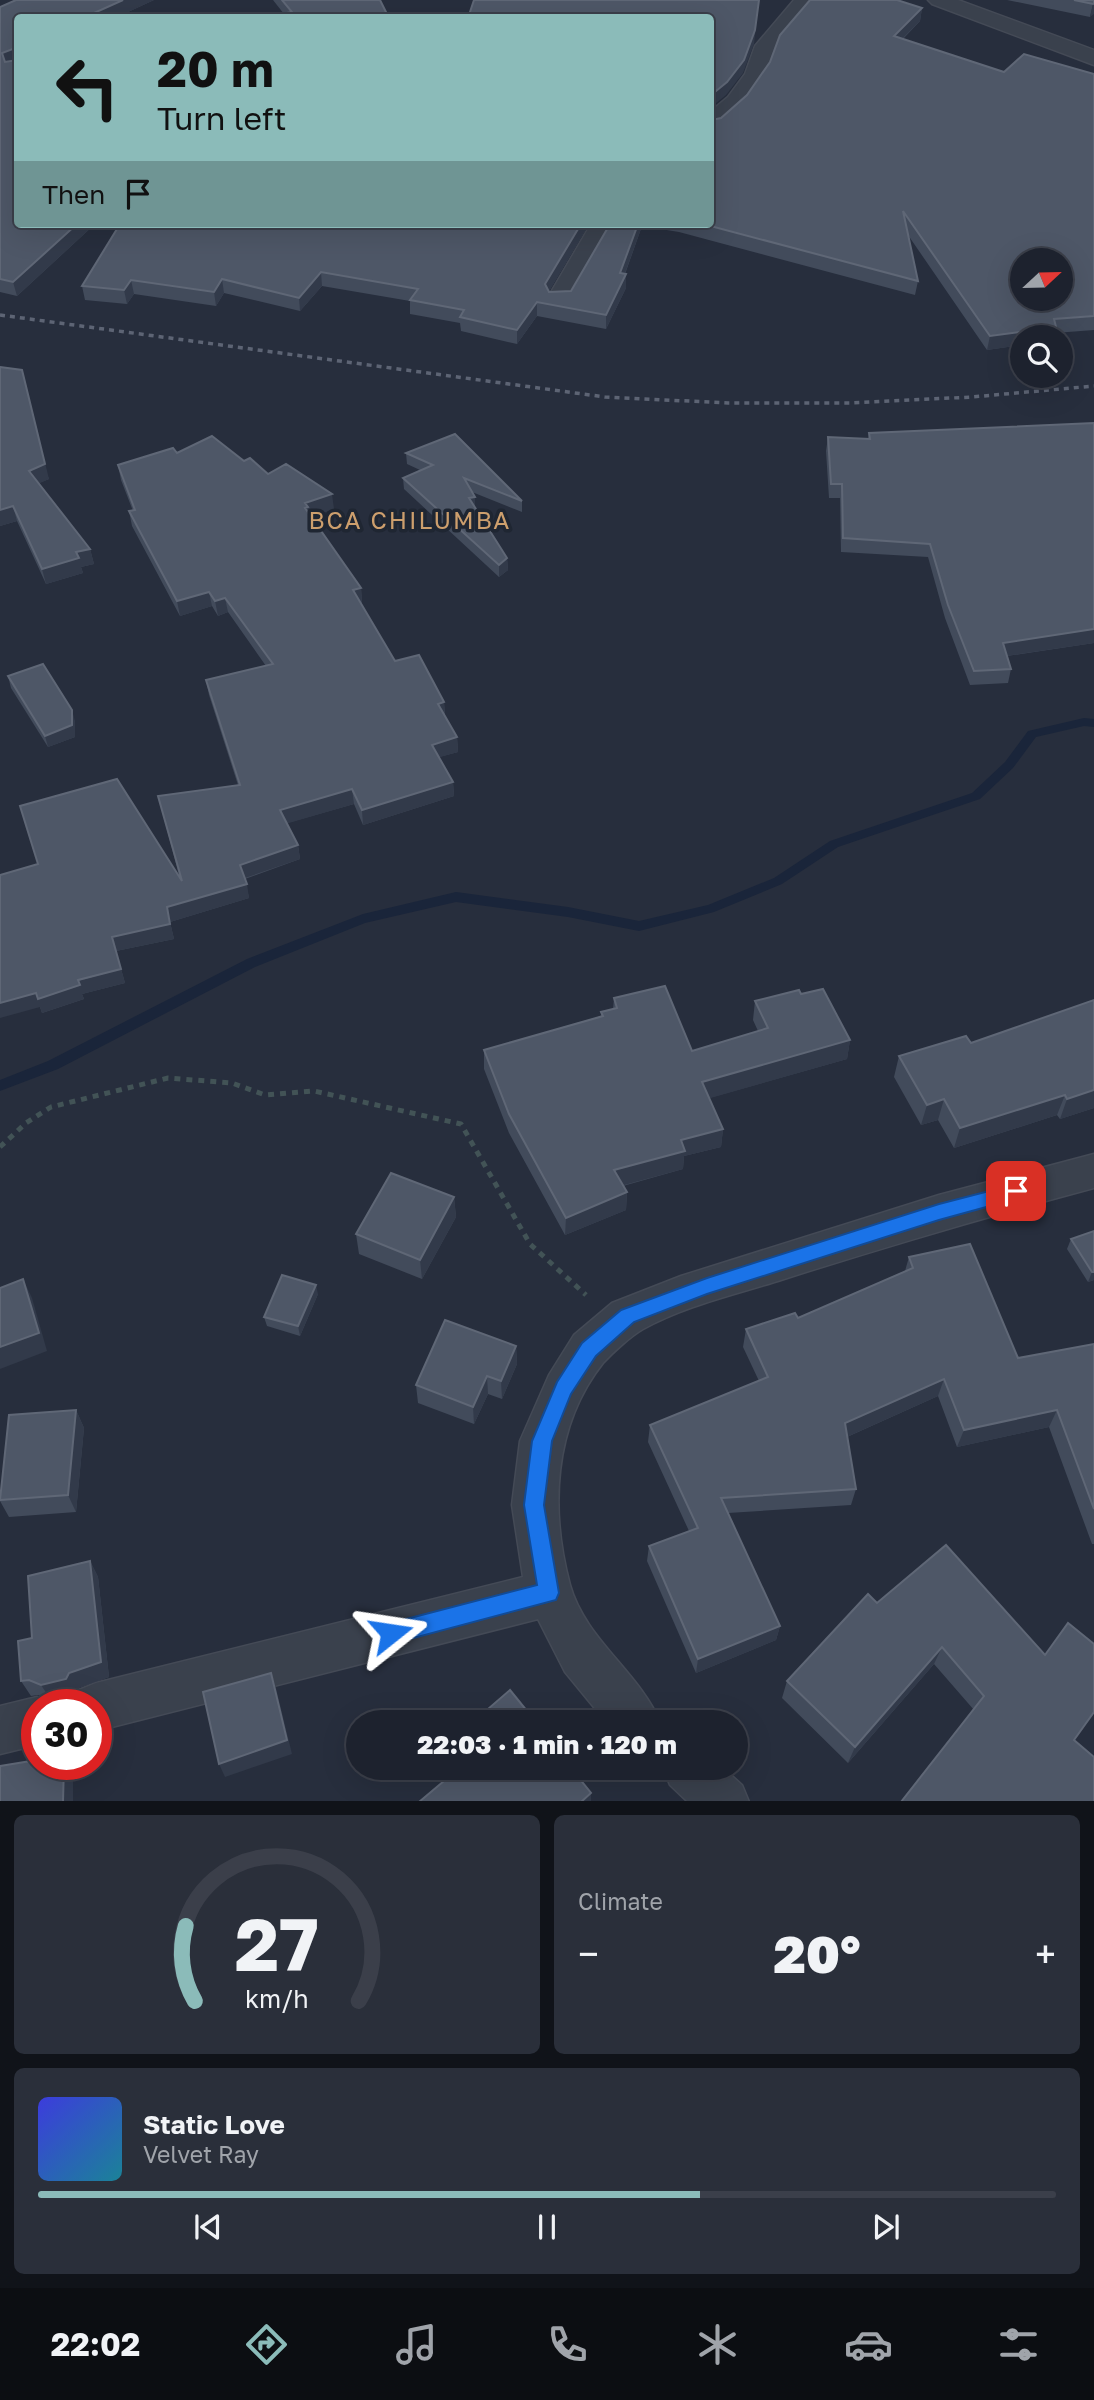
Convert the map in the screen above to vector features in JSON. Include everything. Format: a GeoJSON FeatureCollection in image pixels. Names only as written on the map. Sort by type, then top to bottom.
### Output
{"type":"FeatureCollection","features":[{"type":"Feature","properties":{"kind":"street"},"geometry":{"type":"LineString","coordinates":[[714,121],[736,102],[756,74],[766,46],[805,0]]}},
{"type":"Feature","properties":{"kind":"street"},"geometry":{"type":"LineString","coordinates":[[939,0],[1094,58]]}},
{"type":"Feature","properties":{"kind":"street"},"geometry":{"type":"LineString","coordinates":[[560,299],[602,228]]}},
{"type":"Feature","properties":{"kind":"street"},"geometry":{"type":"LineString","coordinates":[[626,1710],[582,1655],[549,1593],[534,1505],[542,1441],[564,1389],[589,1349],[627,1316],[707,1286],[939,1212],[1094,1171]]}},
{"type":"Feature","properties":{"kind":"street"},"geometry":{"type":"LineString","coordinates":[[112,1703],[549,1593]]}},
{"type":"Feature","properties":{"kind":"street"},"geometry":{"type":"LineString","coordinates":[[0,1730],[21,1725]]}},
{"type":"Feature","properties":{"kind":"street"},"geometry":{"type":"LineString","coordinates":[[701,1780],[725,1801]]}},
{"type":"Feature","properties":{"kind":"path"},"geometry":{"type":"LineString","coordinates":[[0,1147],[26,1123],[51,1107],[110,1090],[168,1078],[232,1083],[265,1095],[314,1091],[461,1124],[530,1244],[565,1279],[621,1322]]}},
{"type":"Feature","properties":{"kind":"building"},"geometry":{"type":"Polygon","coordinates":[[[16,0],[123,0],[92,14],[14,14],[14,48],[2,53],[5,62],[14,61],[14,228],[73,228],[13,282],[0,279],[0,7],[16,0]]]}},
{"type":"Feature","properties":{"kind":"building"},"geometry":{"type":"Polygon","coordinates":[[[282,0],[380,0],[387,14],[282,14],[292,12],[282,0]]]}},
{"type":"Feature","properties":{"kind":"building"},"geometry":{"type":"Polygon","coordinates":[[[474,0],[759,0],[755,30],[744,60],[727,82],[714,93],[714,14],[469,14],[474,0]]]}},
{"type":"Feature","properties":{"kind":"building"},"geometry":{"type":"Polygon","coordinates":[[[810,0],[897,0],[922,8],[894,36],[1004,72],[1024,54],[1094,74],[1094,316],[1054,319],[1056,325],[1010,325],[1010,333],[990,336],[903,211],[918,281],[714,227],[714,120],[721,118],[747,95],[770,62],[780,35],[810,0]]]}},
{"type":"Feature","properties":{"kind":"building"},"geometry":{"type":"Polygon","coordinates":[[[1074,0],[1094,0],[1094,3],[1093,4],[1074,0]]]}},
{"type":"Feature","properties":{"kind":"building"},"geometry":{"type":"Polygon","coordinates":[[[118,228],[579,228],[545,284],[549,292],[571,291],[608,228],[637,228],[620,273],[626,274],[606,315],[537,302],[517,330],[460,317],[464,310],[410,300],[418,289],[321,272],[299,298],[222,279],[214,292],[131,280],[124,290],[82,286],[118,228]]]}},
{"type":"Feature","properties":{"kind":"building"},"geometry":{"type":"Polygon","coordinates":[[[0,367],[22,370],[45,464],[29,471],[90,549],[76,552],[79,558],[42,569],[13,506],[0,510],[0,367]]]}},
{"type":"Feature","properties":{"kind":"building"},"geometry":{"type":"Polygon","coordinates":[[[1094,423],[1094,629],[1003,643],[1011,669],[974,671],[948,605],[930,544],[843,538],[842,484],[831,484],[828,437],[870,439],[869,433],[1094,423]]]}},
{"type":"Feature","properties":{"kind":"building"},"geometry":{"type":"Polygon","coordinates":[[[455,434],[522,501],[464,478],[475,497],[469,498],[507,558],[499,565],[403,478],[433,465],[406,453],[455,434]]]}},
{"type":"Feature","properties":{"kind":"building"},"geometry":{"type":"Polygon","coordinates":[[[212,436],[244,461],[250,458],[268,474],[286,464],[332,494],[305,503],[308,507],[305,508],[361,588],[353,590],[395,661],[419,655],[444,702],[438,704],[457,737],[432,745],[453,782],[362,810],[352,789],[280,810],[298,845],[240,865],[247,884],[167,907],[170,924],[112,937],[121,969],[78,980],[80,985],[38,999],[36,993],[0,1003],[0,875],[38,864],[20,806],[117,779],[182,881],[158,796],[240,785],[206,680],[273,664],[225,598],[215,601],[209,592],[177,601],[129,511],[135,510],[118,465],[173,448],[177,453],[212,436]]]}},
{"type":"Feature","properties":{"kind":"building"},"geometry":{"type":"Polygon","coordinates":[[[43,664],[72,710],[72,725],[45,736],[8,676],[43,664]]]}},
{"type":"Feature","properties":{"kind":"building"},"geometry":{"type":"Polygon","coordinates":[[[665,986],[692,1051],[768,1028],[755,1001],[799,990],[801,994],[823,989],[850,1040],[702,1082],[723,1129],[681,1140],[685,1151],[614,1170],[627,1192],[566,1218],[509,1114],[484,1050],[603,1016],[601,1012],[617,1008],[614,998],[665,986]]]}},
{"type":"Feature","properties":{"kind":"building"},"geometry":{"type":"Polygon","coordinates":[[[1094,1000],[1094,1090],[1067,1099],[1065,1095],[960,1128],[944,1099],[927,1105],[899,1056],[966,1036],[971,1043],[1094,1000]]]}},
{"type":"Feature","properties":{"kind":"building"},"geometry":{"type":"Polygon","coordinates":[[[391,1173],[454,1197],[420,1260],[356,1234],[391,1173]]]}},
{"type":"Feature","properties":{"kind":"building"},"geometry":{"type":"Polygon","coordinates":[[[1094,1231],[1094,1272],[1092,1272],[1071,1239],[1094,1231]]]}},
{"type":"Feature","properties":{"kind":"building"},"geometry":{"type":"Polygon","coordinates":[[[970,1244],[1018,1358],[1094,1344],[1094,1509],[1057,1410],[964,1430],[944,1379],[845,1423],[856,1489],[721,1498],[780,1626],[698,1659],[649,1546],[698,1528],[650,1425],[768,1377],[746,1329],[795,1313],[798,1318],[913,1268],[909,1257],[970,1244]]]}},
{"type":"Feature","properties":{"kind":"building"},"geometry":{"type":"Polygon","coordinates":[[[282,1275],[316,1285],[298,1326],[264,1317],[282,1275]]]}},
{"type":"Feature","properties":{"kind":"building"},"geometry":{"type":"Polygon","coordinates":[[[23,1279],[39,1333],[0,1347],[0,1288],[23,1279]]]}},
{"type":"Feature","properties":{"kind":"building"},"geometry":{"type":"Polygon","coordinates":[[[445,1320],[516,1346],[501,1381],[487,1376],[473,1407],[416,1385],[445,1320]]]}},
{"type":"Feature","properties":{"kind":"building"},"geometry":{"type":"Polygon","coordinates":[[[76,1410],[68,1495],[0,1500],[9,1415],[76,1410]]]}},
{"type":"Feature","properties":{"kind":"building"},"geometry":{"type":"Polygon","coordinates":[[[946,1545],[1045,1655],[1068,1623],[1094,1644],[1094,1712],[1074,1740],[1094,1757],[1094,1801],[902,1801],[984,1696],[942,1647],[855,1747],[787,1681],[868,1594],[877,1603],[946,1545]]]}},
{"type":"Feature","properties":{"kind":"building"},"geometry":{"type":"Polygon","coordinates":[[[90,1561],[101,1662],[69,1673],[66,1679],[41,1685],[29,1680],[21,1681],[18,1641],[32,1638],[28,1576],[90,1561]]]}},
{"type":"Feature","properties":{"kind":"building"},"geometry":{"type":"Polygon","coordinates":[[[271,1673],[287,1740],[219,1764],[203,1692],[271,1673]]]}},
{"type":"Feature","properties":{"kind":"building"},"geometry":{"type":"Polygon","coordinates":[[[510,1690],[526,1710],[487,1710],[510,1690]]]}},
{"type":"Feature","properties":{"kind":"building"},"geometry":{"type":"Polygon","coordinates":[[[21,1763],[21,1780],[64,1780],[63,1801],[0,1801],[0,1766],[21,1763]]]}},
{"type":"Feature","properties":{"kind":"building"},"geometry":{"type":"Polygon","coordinates":[[[445,1780],[581,1780],[591,1793],[582,1801],[420,1801],[445,1780]]]}},
{"type":"Feature","properties":{"kind":"waterway"},"geometry":{"type":"LineString","coordinates":[[0,1086],[53,1065],[251,963],[363,919],[456,897],[568,912],[639,926],[710,909],[778,881],[834,844],[976,796],[1009,765],[1032,734],[1084,722],[1094,723]]}},
{"type":"Feature","properties":{"kind":"railway"},"geometry":{"type":"LineString","coordinates":[[0,315],[605,397],[728,403],[850,403],[972,397],[1094,386]]}},
{"type":"Feature","properties":{"kind":"district","name":"BCA CHILUMBA"},"geometry":{"type":"Point","coordinates":[410,519]}},
{"type":"Feature","properties":{"kind":"route"},"geometry":{"type":"LineString","coordinates":[[391,1633],[549,1593],[534,1505],[542,1441],[564,1389],[589,1349],[627,1316],[681,1294],[939,1212],[1016,1191]]}}]}
